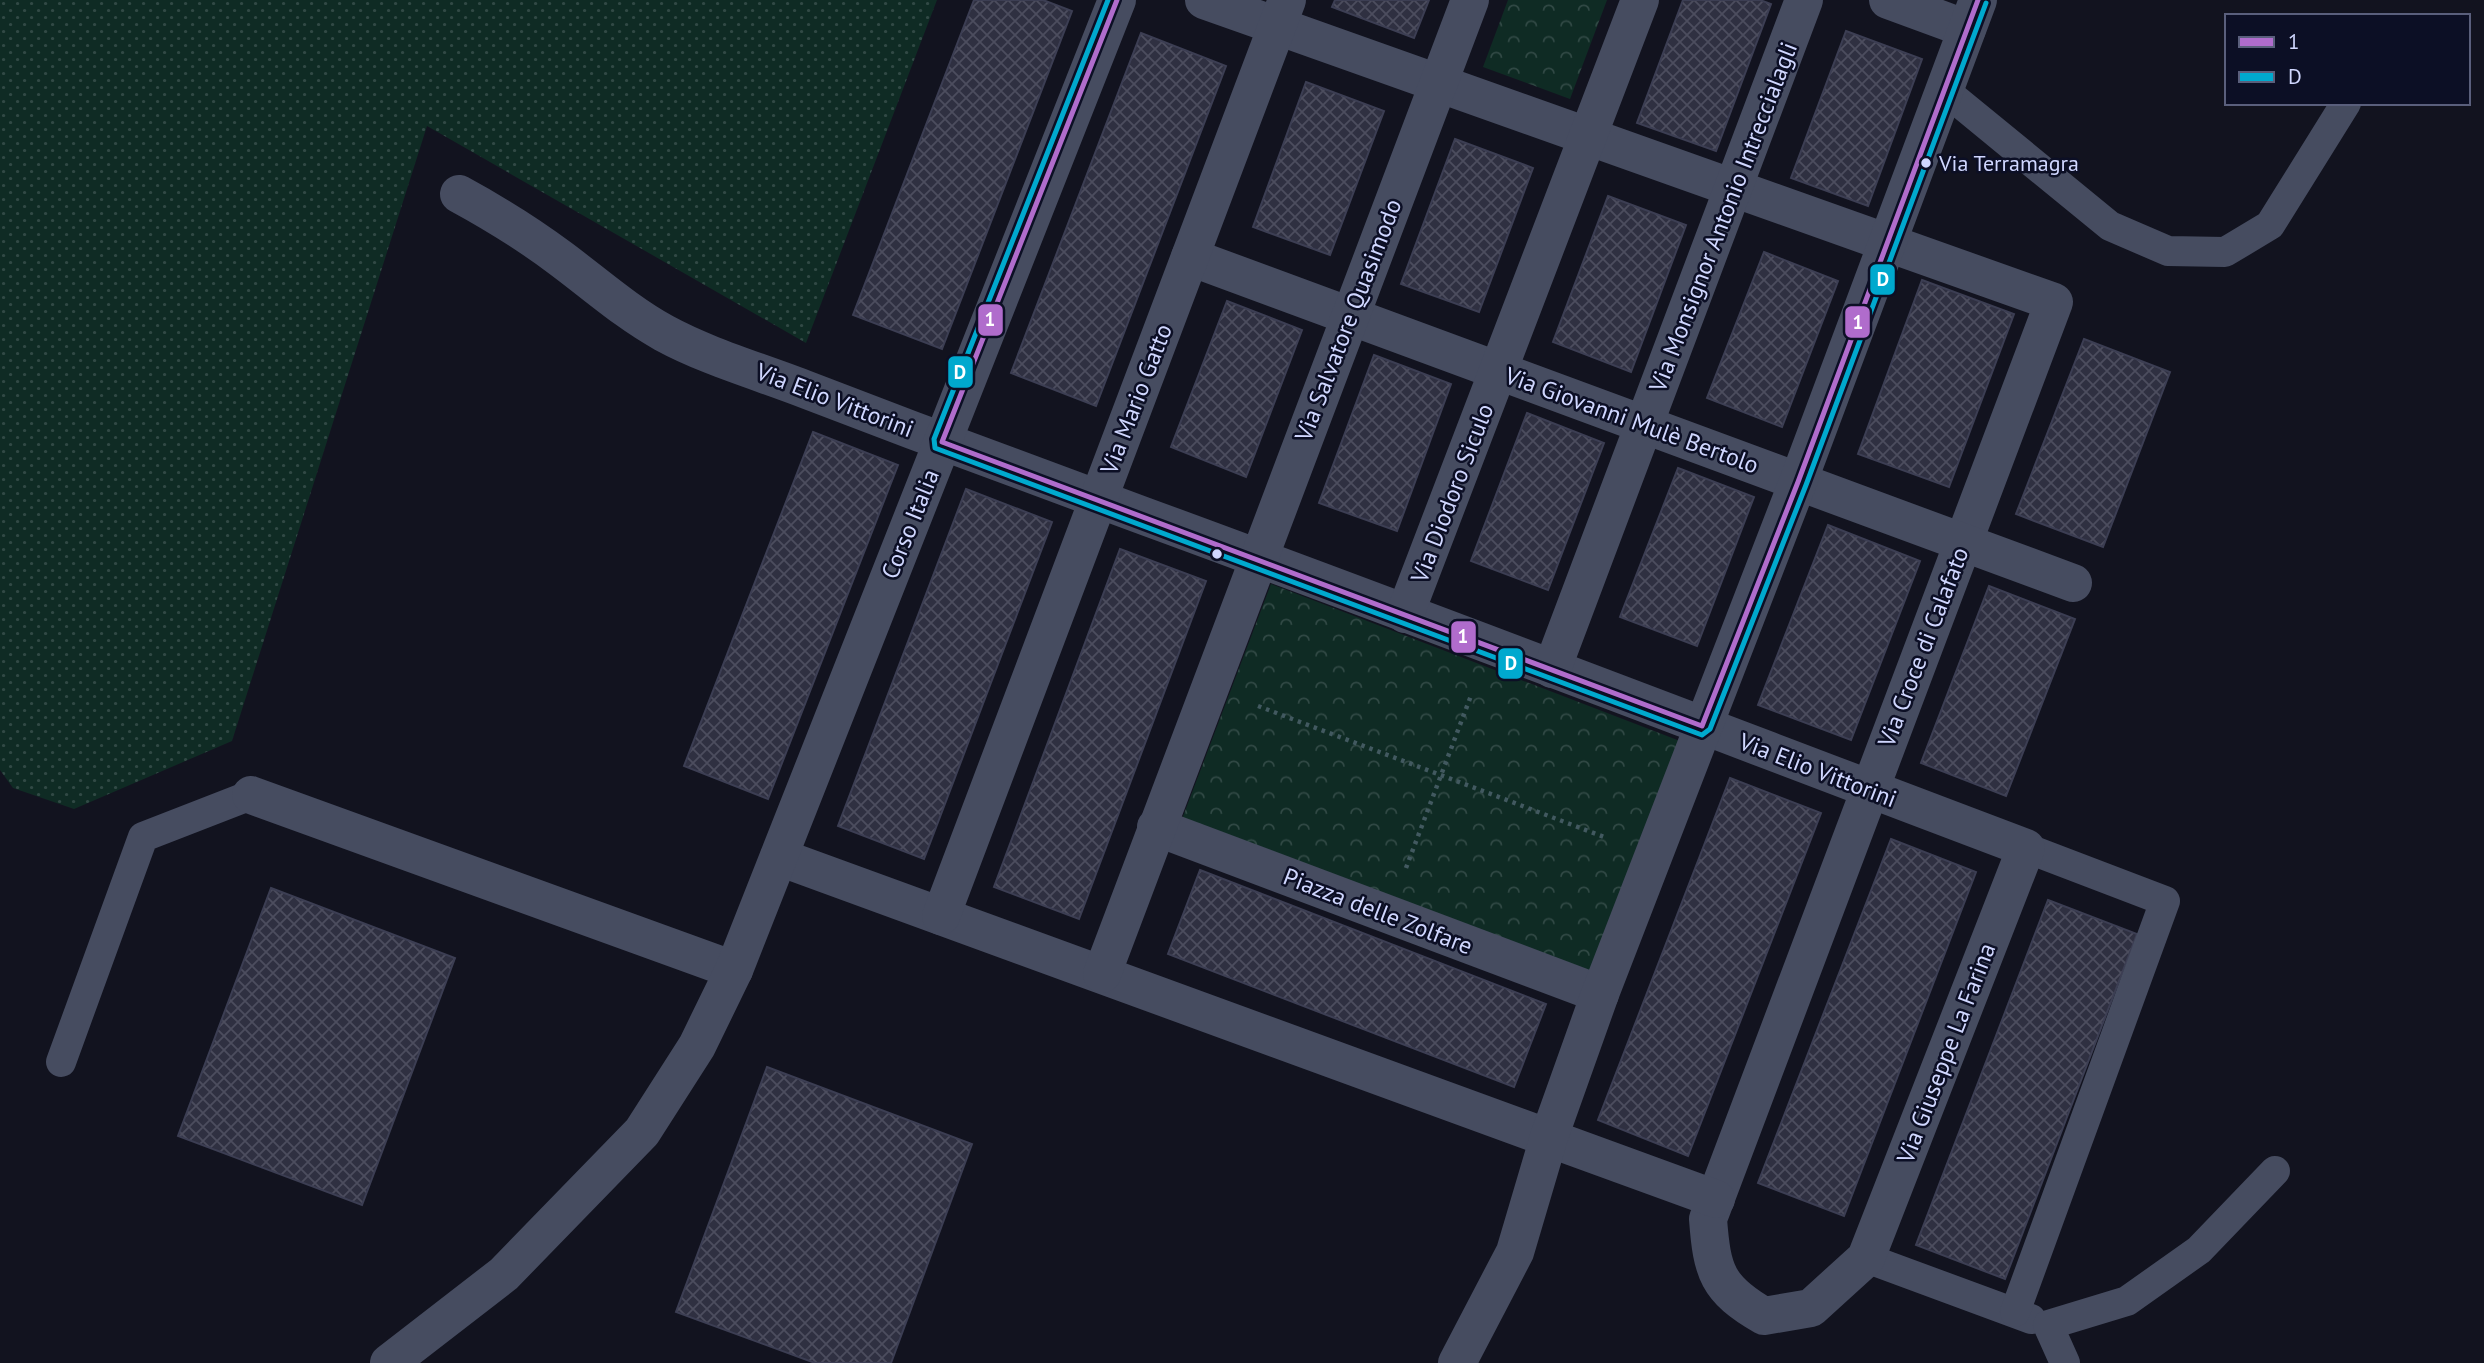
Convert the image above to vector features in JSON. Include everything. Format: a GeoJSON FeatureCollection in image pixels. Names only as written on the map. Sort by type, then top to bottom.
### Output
{"type":"FeatureCollection","features":[{"type":"Feature","properties":{"kind":"street","name":"Corso Italia"},"geometry":{"type":"LineString","coordinates":[[396,1362],[505,1274],[642,1132],[697,1046],[734,970],[1117,0]]}},
{"type":"Feature","properties":{"kind":"street"},"geometry":{"type":"LineString","coordinates":[[1204,0],[1282,13],[1438,83],[1886,242]]}},
{"type":"Feature","properties":{"kind":"street","name":"Via Salvatore Quasimodo"},"geometry":{"type":"LineString","coordinates":[[1258,558],[1470,0]]}},
{"type":"Feature","properties":{"kind":"street","name":"Via Diodoro Siculo"},"geometry":{"type":"LineString","coordinates":[[1405,614],[1640,0]]}},
{"type":"Feature","properties":{"kind":"street","name":"Via Monsignor Antonio Intreccialagli"},"geometry":{"type":"LineString","coordinates":[[1552,669],[1804,0]]}},
{"type":"Feature","properties":{"kind":"street"},"geometry":{"type":"LineString","coordinates":[[1457,1363],[1515,1252],[1549,1137],[1600,994],[1798,482],[1972,14],[1888,0]]}},
{"type":"Feature","properties":{"kind":"street","name":"Via Mario Gatto"},"geometry":{"type":"LineString","coordinates":[[941,916],[1282,13]]}},
{"type":"Feature","properties":{"kind":"street","name":"Via Elio Vittorini"},"geometry":{"type":"LineString","coordinates":[[459,194],[508,221],[619,306],[668,336],[943,442],[2026,848]]}},
{"type":"Feature","properties":{"kind":"street","name":"Via Croce di Calafato"},"geometry":{"type":"LineString","coordinates":[[1866,1258],[1811,1308],[1764,1316],[1734,1298],[1711,1262],[1708,1219],[2054,302],[1886,242]]}},
{"type":"Feature","properties":{"kind":"street","name":"Via Giovanni Mulè Bertolo"},"geometry":{"type":"LineString","coordinates":[[1190,257],[2073,583]]}},
{"type":"Feature","properties":{"kind":"street"},"geometry":{"type":"LineString","coordinates":[[1102,974],[1258,558]]}},
{"type":"Feature","properties":{"kind":"street"},"geometry":{"type":"LineString","coordinates":[[251,795],[734,970]]}},
{"type":"Feature","properties":{"kind":"street","name":"Piazza delle Zolfare"},"geometry":{"type":"LineString","coordinates":[[1156,827],[1600,994]]}},
{"type":"Feature","properties":{"kind":"street","name":"Via Giuseppe La Farina"},"geometry":{"type":"LineString","coordinates":[[1866,1258],[2026,848]]}},
{"type":"Feature","properties":{"kind":"street"},"geometry":{"type":"LineString","coordinates":[[779,857],[1716,1199]]}},
{"type":"Feature","properties":{"kind":"lane"},"geometry":{"type":"LineString","coordinates":[[1944,90],[2110,226],[2168,251],[2225,252],[2270,225],[2345,105]]}},
{"type":"Feature","properties":{"kind":"lane"},"geometry":{"type":"LineString","coordinates":[[61,1062],[143,836],[251,795]]}},
{"type":"Feature","properties":{"kind":"lane"},"geometry":{"type":"LineString","coordinates":[[2015,1312],[2165,901],[2026,848]]}},
{"type":"Feature","properties":{"kind":"lane"},"geometry":{"type":"LineString","coordinates":[[1866,1258],[2048,1325],[2127,1301],[2199,1250],[2275,1171]]}},
{"type":"Feature","properties":{"kind":"lane"},"geometry":{"type":"LineString","coordinates":[[2048,1325],[2065,1363]]}},
{"type":"Feature","properties":{"kind":"path"},"geometry":{"type":"LineString","coordinates":[[1388,914],[1490,646]]}},
{"type":"Feature","properties":{"kind":"path"},"geometry":{"type":"LineString","coordinates":[[1210,687],[1653,856]]}},
{"type":"Feature","properties":{"kind":"green space"},"geometry":{"type":"Polygon","coordinates":[[[0,0],[937,0],[806,343],[427,126],[232,741],[74,809],[13,788],[0,770],[0,0]]]}},
{"type":"Feature","properties":{"kind":"green space"},"geometry":{"type":"Polygon","coordinates":[[[1508,0],[1607,0],[1570,99],[1483,67],[1508,0]]]}},
{"type":"Feature","properties":{"kind":"green space"},"geometry":{"type":"Polygon","coordinates":[[[1271,584],[1680,741],[1590,975],[1182,819],[1271,584]]]}},
{"type":"Feature","properties":{"kind":"building"},"geometry":{"type":"Polygon","coordinates":[[[974,0],[1043,0],[1072,11],[942,349],[853,315],[974,0]]]}},
{"type":"Feature","properties":{"kind":"building"},"geometry":{"type":"Polygon","coordinates":[[[1335,0],[1429,0],[1414,38],[1332,7],[1335,0]]]}},
{"type":"Feature","properties":{"kind":"building"},"geometry":{"type":"Polygon","coordinates":[[[1683,0],[1760,0],[1771,4],[1716,151],[1637,123],[1683,0]]]}},
{"type":"Feature","properties":{"kind":"building"},"geometry":{"type":"Polygon","coordinates":[[[1846,31],[1922,59],[1868,206],[1791,178],[1846,31]]]}},
{"type":"Feature","properties":{"kind":"building"},"geometry":{"type":"Polygon","coordinates":[[[1141,33],[1226,66],[1096,406],[1011,373],[1141,33]]]}},
{"type":"Feature","properties":{"kind":"building"},"geometry":{"type":"Polygon","coordinates":[[[1306,82],[1384,111],[1330,255],[1253,227],[1306,82]]]}},
{"type":"Feature","properties":{"kind":"building"},"geometry":{"type":"Polygon","coordinates":[[[1455,139],[1533,168],[1479,312],[1401,284],[1455,139]]]}},
{"type":"Feature","properties":{"kind":"building"},"geometry":{"type":"Polygon","coordinates":[[[1608,196],[1686,225],[1631,372],[1553,342],[1608,196]]]}},
{"type":"Feature","properties":{"kind":"building"},"geometry":{"type":"Polygon","coordinates":[[[1764,252],[1838,281],[1782,427],[1707,398],[1764,252]]]}},
{"type":"Feature","properties":{"kind":"building"},"geometry":{"type":"Polygon","coordinates":[[[1922,280],[2014,314],[1949,487],[1858,454],[1922,280]]]}},
{"type":"Feature","properties":{"kind":"building"},"geometry":{"type":"Polygon","coordinates":[[[1227,301],[1302,330],[1246,477],[1171,447],[1227,301]]]}},
{"type":"Feature","properties":{"kind":"building"},"geometry":{"type":"Polygon","coordinates":[[[2084,339],[2170,372],[2103,547],[2016,514],[2084,339]]]}},
{"type":"Feature","properties":{"kind":"building"},"geometry":{"type":"Polygon","coordinates":[[[1374,355],[1451,384],[1397,531],[1319,503],[1374,355]]]}},
{"type":"Feature","properties":{"kind":"building"},"geometry":{"type":"Polygon","coordinates":[[[1527,413],[1604,443],[1548,590],[1471,561],[1527,413]]]}},
{"type":"Feature","properties":{"kind":"building"},"geometry":{"type":"Polygon","coordinates":[[[813,432],[898,465],[768,799],[684,766],[813,432]]]}},
{"type":"Feature","properties":{"kind":"building"},"geometry":{"type":"Polygon","coordinates":[[[1678,468],[1754,497],[1697,646],[1620,617],[1678,468]]]}},
{"type":"Feature","properties":{"kind":"building"},"geometry":{"type":"Polygon","coordinates":[[[966,489],[1052,522],[924,859],[838,826],[966,489]]]}},
{"type":"Feature","properties":{"kind":"building"},"geometry":{"type":"Polygon","coordinates":[[[1828,525],[1920,561],[1851,740],[1758,705],[1828,525]]]}},
{"type":"Feature","properties":{"kind":"building"},"geometry":{"type":"Polygon","coordinates":[[[1120,549],[1206,581],[1079,919],[994,887],[1120,549]]]}},
{"type":"Feature","properties":{"kind":"building"},"geometry":{"type":"Polygon","coordinates":[[[1989,586],[2075,619],[2006,796],[1921,763],[1989,586]]]}},
{"type":"Feature","properties":{"kind":"building"},"geometry":{"type":"Polygon","coordinates":[[[1730,778],[1821,813],[1688,1156],[1598,1120],[1730,778]]]}},
{"type":"Feature","properties":{"kind":"building"},"geometry":{"type":"Polygon","coordinates":[[[1891,839],[1976,872],[1844,1216],[1758,1183],[1891,839]]]}},
{"type":"Feature","properties":{"kind":"building"},"geometry":{"type":"Polygon","coordinates":[[[1200,870],[1546,1004],[1514,1087],[1168,954],[1200,870]]]}},
{"type":"Feature","properties":{"kind":"building"},"geometry":{"type":"Polygon","coordinates":[[[271,888],[455,958],[362,1205],[178,1136],[271,888]]]}},
{"type":"Feature","properties":{"kind":"building"},"geometry":{"type":"Polygon","coordinates":[[[2048,900],[2137,934],[2005,1279],[1916,1245],[2048,900]]]}},
{"type":"Feature","properties":{"kind":"building"},"geometry":{"type":"Polygon","coordinates":[[[767,1067],[972,1144],[891,1363],[815,1363],[676,1312],[767,1067]]]}},
{"type":"Feature","properties":{"kind":"transit line","name":"D"},"geometry":{"type":"LineString","coordinates":[[1108,0],[934,439],[935,448],[1702,735],[1710,729],[1806,485],[1986,3]]}},
{"type":"Feature","properties":{"kind":"transit line","name":"1"},"geometry":{"type":"LineString","coordinates":[[1117,0],[942,442],[1702,726],[1798,482],[1978,0]]}},
{"type":"Feature","properties":{"kind":"place","name":"Via Terramagra"},"geometry":{"type":"Point","coordinates":[1926,163]}}]}
